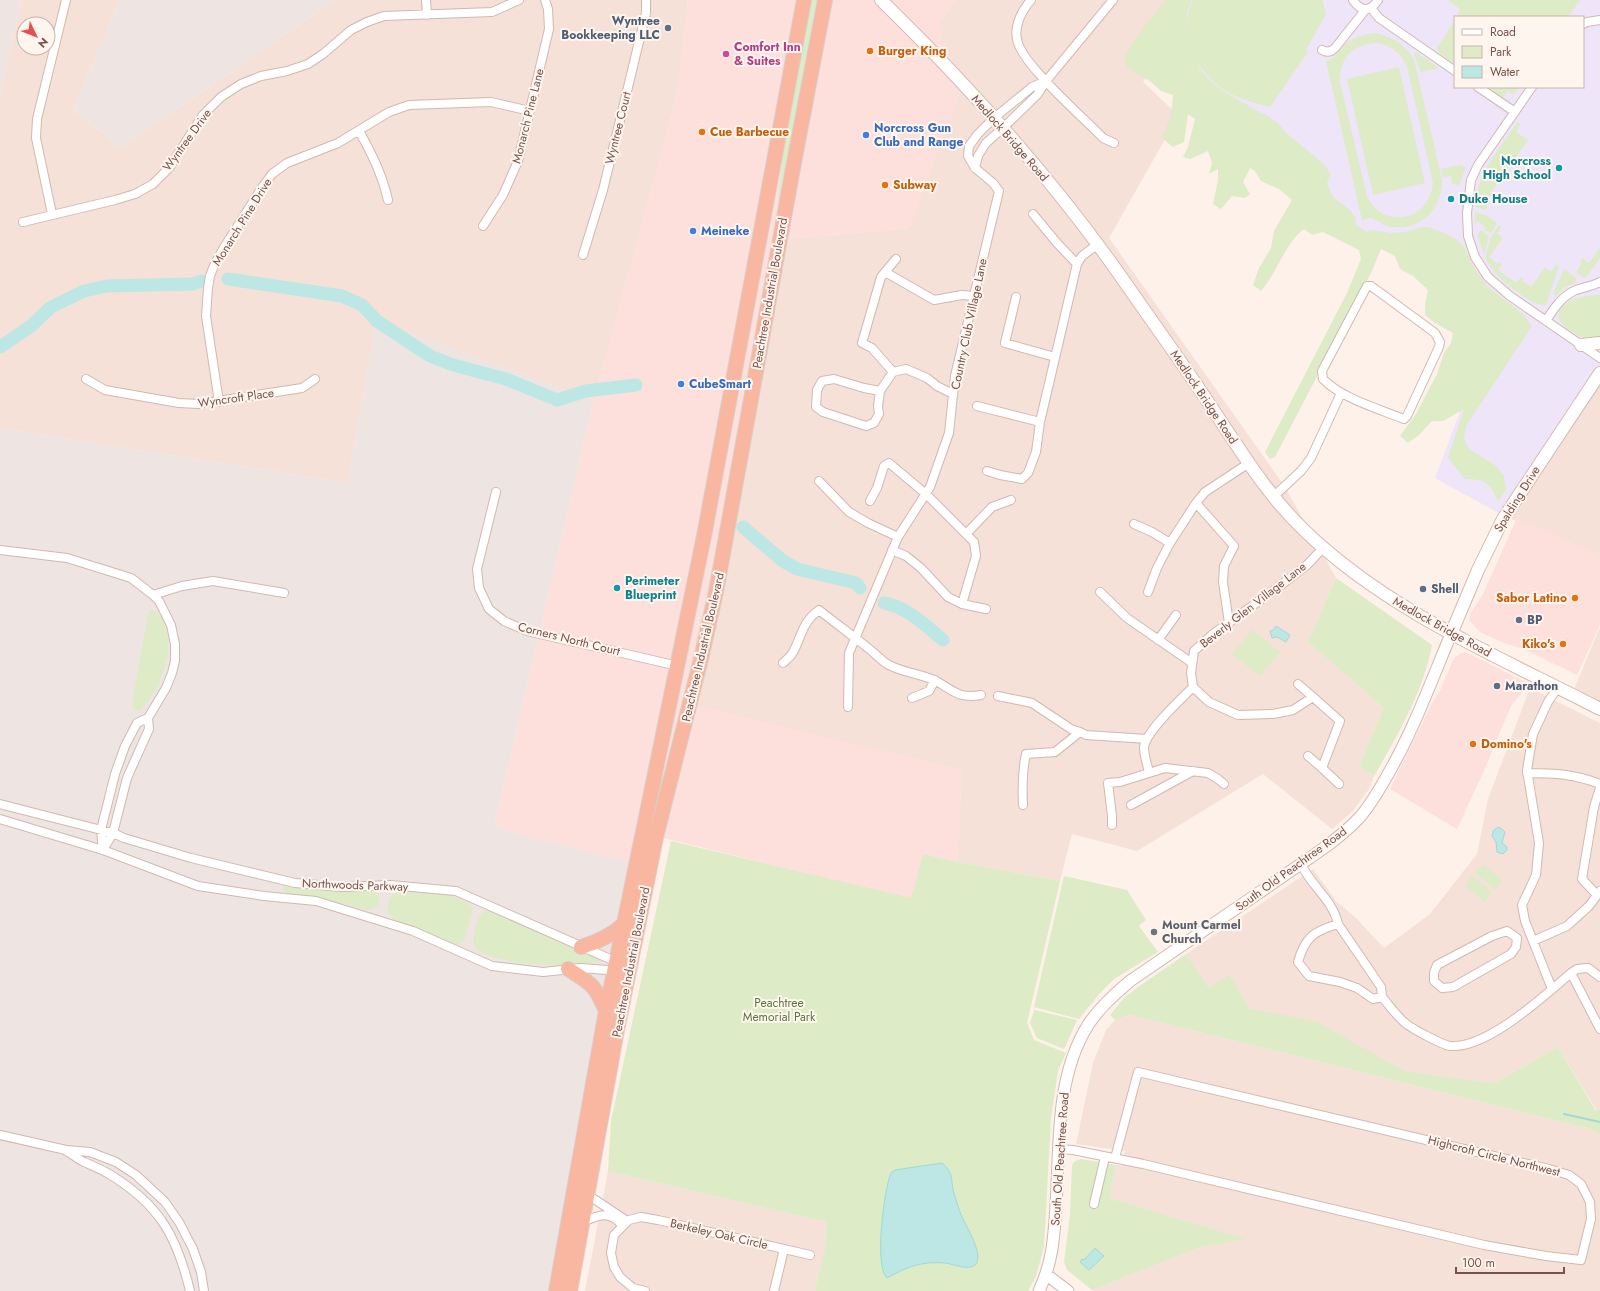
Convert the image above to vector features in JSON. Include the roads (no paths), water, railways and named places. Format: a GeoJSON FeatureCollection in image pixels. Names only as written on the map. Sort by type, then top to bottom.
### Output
{"type":"FeatureCollection","features":[{"type":"Feature","properties":{"kind":"highway","name":"Peachtree Industrial Boulevard"},"geometry":{"type":"LineString","coordinates":[[556,1291],[606,1011],[704,536],[804,0]]}},
{"type":"Feature","properties":{"kind":"highway","name":"Peachtree Industrial Boulevard"},"geometry":{"type":"LineString","coordinates":[[570,1291],[618,1029],[655,844],[716,592],[825,0]]}},
{"type":"Feature","properties":{"kind":"highway"},"geometry":{"type":"LineString","coordinates":[[821,22],[833,0]]}},
{"type":"Feature","properties":{"kind":"highway"},"geometry":{"type":"LineString","coordinates":[[581,946],[600,941],[614,933],[624,924]]}},
{"type":"Feature","properties":{"kind":"highway"},"geometry":{"type":"LineString","coordinates":[[568,969],[592,985],[598,992],[606,1011]]}},
{"type":"Feature","properties":{"kind":"main road","name":"Medlock Bridge Road"},"geometry":{"type":"LineString","coordinates":[[881,0],[931,49],[1004,128],[1071,209],[1098,244],[1202,393],[1248,463],[1273,497],[1303,530],[1364,581],[1394,601],[1451,634],[1600,708]]}},
{"type":"Feature","properties":{"kind":"main road"},"geometry":{"type":"LineString","coordinates":[[1581,345],[1600,343]]}},
{"type":"Feature","properties":{"kind":"main road","name":"Spalding Drive"},"geometry":{"type":"LineString","coordinates":[[1451,634],[1478,570],[1503,519],[1600,373]]}},
{"type":"Feature","properties":{"kind":"street"},"geometry":{"type":"LineString","coordinates":[[52,214],[36,138],[37,119],[66,0]]}},
{"type":"Feature","properties":{"kind":"street"},"geometry":{"type":"LineString","coordinates":[[426,0],[427,15]]}},
{"type":"Feature","properties":{"kind":"street","name":"Wyntree Drive"},"geometry":{"type":"LineString","coordinates":[[23,222],[115,200],[135,194],[154,184],[168,168],[204,114],[221,97],[241,84],[261,76],[287,71],[308,64],[323,54],[351,30],[367,22],[384,16],[492,12],[519,0]]}},
{"type":"Feature","properties":{"kind":"street","name":"Monarch Pine Lane"},"geometry":{"type":"LineString","coordinates":[[483,226],[503,194],[518,161],[549,29],[548,8],[544,0]]}},
{"type":"Feature","properties":{"kind":"street","name":"Wyntree Court"},"geometry":{"type":"LineString","coordinates":[[583,255],[607,176],[646,13],[646,0]]}},
{"type":"Feature","properties":{"kind":"street"},"geometry":{"type":"LineString","coordinates":[[1031,0],[1021,15],[1016,32],[1017,41],[1023,55],[1046,81],[1103,138],[1114,144]]}},
{"type":"Feature","properties":{"kind":"street"},"geometry":{"type":"LineString","coordinates":[[974,168],[978,156],[986,143],[1004,128],[1037,95],[1046,81],[1113,0]]}},
{"type":"Feature","properties":{"kind":"street"},"geometry":{"type":"LineString","coordinates":[[1353,0],[1361,8],[1368,8],[1379,18],[1454,70]]}},
{"type":"Feature","properties":{"kind":"street"},"geometry":{"type":"LineString","coordinates":[[1322,50],[1326,52],[1335,48],[1368,8],[1378,0]]}},
{"type":"Feature","properties":{"kind":"street"},"geometry":{"type":"LineString","coordinates":[[1584,24],[1600,20]]}},
{"type":"Feature","properties":{"kind":"street"},"geometry":{"type":"LineString","coordinates":[[974,168],[968,156],[970,146],[978,134],[994,118],[1032,87],[1046,81]]}},
{"type":"Feature","properties":{"kind":"street"},"geometry":{"type":"LineString","coordinates":[[1479,88],[1515,112]]}},
{"type":"Feature","properties":{"kind":"street"},"geometry":{"type":"LineString","coordinates":[[1531,88],[1478,165],[1471,180],[1467,213],[1468,236],[1475,257],[1488,277],[1510,296],[1600,358]]}},
{"type":"Feature","properties":{"kind":"street","name":"Monarch Pine Drive"},"geometry":{"type":"LineString","coordinates":[[220,402],[206,316],[208,288],[215,263],[272,174],[287,163],[338,143],[389,112],[409,105],[491,102],[530,111]]}},
{"type":"Feature","properties":{"kind":"street"},"geometry":{"type":"LineString","coordinates":[[359,131],[374,157],[384,182],[388,200]]}},
{"type":"Feature","properties":{"kind":"street","name":"Country Club Village Lane"},"geometry":{"type":"LineString","coordinates":[[848,706],[849,653],[898,537],[930,487],[949,433],[955,376],[999,191],[993,182],[974,168]]}},
{"type":"Feature","properties":{"kind":"street"},"geometry":{"type":"LineString","coordinates":[[1033,214],[1077,264]]}},
{"type":"Feature","properties":{"kind":"street"},"geometry":{"type":"LineString","coordinates":[[987,471],[1000,476],[1022,479],[1028,473],[1036,452],[1040,422],[1077,264],[1082,256],[1098,244]]}},
{"type":"Feature","properties":{"kind":"street"},"geometry":{"type":"LineString","coordinates":[[892,372],[872,348],[862,343],[881,277],[896,259]]}},
{"type":"Feature","properties":{"kind":"street"},"geometry":{"type":"LineString","coordinates":[[885,272],[934,300],[962,295],[974,296]]}},
{"type":"Feature","properties":{"kind":"street"},"geometry":{"type":"LineString","coordinates":[[1546,321],[1553,309],[1563,298],[1576,290],[1593,286],[1600,282]]}},
{"type":"Feature","properties":{"kind":"street"},"geometry":{"type":"LineString","coordinates":[[1367,286],[1371,286],[1435,333],[1440,342],[1440,347],[1407,416],[1404,419],[1340,393],[1329,386],[1323,379],[1322,371],[1367,286]]}},
{"type":"Feature","properties":{"kind":"street"},"geometry":{"type":"LineString","coordinates":[[1016,296],[1005,344],[1055,357]]}},
{"type":"Feature","properties":{"kind":"street"},"geometry":{"type":"LineString","coordinates":[[880,391],[834,379],[822,381],[817,390],[816,407],[823,412],[866,426],[874,424],[879,414],[878,406],[880,391],[892,372],[906,369],[927,378],[937,386],[953,394]]}},
{"type":"Feature","properties":{"kind":"street","name":"Wyncroft Place"},"geometry":{"type":"LineString","coordinates":[[86,379],[106,390],[198,404],[220,402],[302,388],[315,379]]}},
{"type":"Feature","properties":{"kind":"street"},"geometry":{"type":"LineString","coordinates":[[1273,497],[1301,471],[1312,458],[1340,393]]}},
{"type":"Feature","properties":{"kind":"street"},"geometry":{"type":"LineString","coordinates":[[977,406],[1040,422]]}},
{"type":"Feature","properties":{"kind":"street"},"geometry":{"type":"LineString","coordinates":[[870,501],[877,488],[884,466],[889,463],[926,494],[974,542],[976,556],[962,604]]}},
{"type":"Feature","properties":{"kind":"street"},"geometry":{"type":"LineString","coordinates":[[1148,592],[1157,568],[1170,543],[1196,503],[1205,492],[1248,463]]}},
{"type":"Feature","properties":{"kind":"street"},"geometry":{"type":"LineString","coordinates":[[819,480],[849,512],[898,537]]}},
{"type":"Feature","properties":{"kind":"street","name":"Corners North Court"},"geometry":{"type":"LineString","coordinates":[[496,492],[477,569],[480,588],[489,609],[504,621],[528,630],[678,666]]}},
{"type":"Feature","properties":{"kind":"street"},"geometry":{"type":"LineString","coordinates":[[966,534],[992,507],[1011,500]]}},
{"type":"Feature","properties":{"kind":"street"},"geometry":{"type":"LineString","coordinates":[[1196,503],[1234,546],[1224,566],[1223,582],[1229,623]]}},
{"type":"Feature","properties":{"kind":"street"},"geometry":{"type":"LineString","coordinates":[[1134,524],[1152,532],[1170,543]]}},
{"type":"Feature","properties":{"kind":"street","name":"Beverly Glen Village Lane"},"geometry":{"type":"LineString","coordinates":[[1193,687],[1191,673],[1194,651],[1213,634],[1307,565],[1323,548]]}},
{"type":"Feature","properties":{"kind":"street"},"geometry":{"type":"LineString","coordinates":[[0,550],[66,558],[130,578],[154,595],[171,625],[175,644],[175,661],[172,673],[166,688],[148,718],[137,723],[125,746],[115,774],[101,830],[103,850]]}},
{"type":"Feature","properties":{"kind":"street"},"geometry":{"type":"LineString","coordinates":[[892,550],[906,556],[916,564],[948,597],[962,604],[986,609]]}},
{"type":"Feature","properties":{"kind":"street"},"geometry":{"type":"LineString","coordinates":[[154,595],[182,586],[213,581],[284,593]]}},
{"type":"Feature","properties":{"kind":"street"},"geometry":{"type":"LineString","coordinates":[[1100,592],[1127,618],[1192,663]]}},
{"type":"Feature","properties":{"kind":"street"},"geometry":{"type":"LineString","coordinates":[[783,663],[792,654],[801,631],[812,615],[819,610],[887,664],[906,672],[935,680],[948,690],[958,694],[972,697],[981,695]]}},
{"type":"Feature","properties":{"kind":"street"},"geometry":{"type":"LineString","coordinates":[[1158,640],[1176,615]]}},
{"type":"Feature","properties":{"kind":"street","name":"South Old Peachtree Road"},"geometry":{"type":"LineString","coordinates":[[1039,1291],[1047,1274],[1053,1247],[1061,1112],[1068,1072],[1076,1048],[1089,1024],[1108,1000],[1130,980],[1338,838],[1359,818],[1375,797],[1397,758],[1451,634]]}},
{"type":"Feature","properties":{"kind":"street"},"geometry":{"type":"LineString","coordinates":[[912,698],[929,691],[935,680]]}},
{"type":"Feature","properties":{"kind":"street"},"geometry":{"type":"LineString","coordinates":[[1298,684],[1340,721],[1322,768]]}},
{"type":"Feature","properties":{"kind":"street"},"geometry":{"type":"LineString","coordinates":[[1149,772],[1145,754],[1146,738],[1168,712],[1193,687],[1209,702],[1238,715],[1273,714],[1293,710],[1312,697]]}},
{"type":"Feature","properties":{"kind":"street"},"geometry":{"type":"LineString","coordinates":[[1552,989],[1528,930],[1522,905],[1536,875],[1539,843],[1527,773],[1533,734],[1548,702],[1558,687]]}},
{"type":"Feature","properties":{"kind":"street"},"geometry":{"type":"LineString","coordinates":[[998,696],[1032,703],[1072,729],[1086,735],[1146,738]]}},
{"type":"Feature","properties":{"kind":"street"},"geometry":{"type":"LineString","coordinates":[[103,850],[113,834],[127,778],[149,728],[148,718]]}},
{"type":"Feature","properties":{"kind":"street"},"geometry":{"type":"LineString","coordinates":[[1023,805],[1022,784],[1026,754],[1055,752],[1080,732]]}},
{"type":"Feature","properties":{"kind":"street"},"geometry":{"type":"LineString","coordinates":[[1308,756],[1339,784]]}},
{"type":"Feature","properties":{"kind":"street"},"geometry":{"type":"LineString","coordinates":[[1112,825],[1108,783],[1120,782],[1165,768],[1208,773],[1218,778],[1224,784]]}},
{"type":"Feature","properties":{"kind":"street"},"geometry":{"type":"LineString","coordinates":[[1131,805],[1194,771]]}},
{"type":"Feature","properties":{"kind":"street"},"geometry":{"type":"LineString","coordinates":[[1527,773],[1555,773],[1580,776],[1600,784]]}},
{"type":"Feature","properties":{"kind":"street"},"geometry":{"type":"LineString","coordinates":[[1533,941],[1567,926],[1589,906],[1599,893],[1582,879],[1594,807],[1600,788]]}},
{"type":"Feature","properties":{"kind":"street","name":"Northwoods Parkway"},"geometry":{"type":"LineString","coordinates":[[0,804],[101,830],[191,858],[295,883],[342,887],[390,885],[456,891],[610,959]]}},
{"type":"Feature","properties":{"kind":"street","name":"Northwoods Parkway"},"geometry":{"type":"LineString","coordinates":[[0,820],[103,850],[198,886],[323,903],[413,931],[492,966],[543,972],[581,968],[607,970]]}},
{"type":"Feature","properties":{"kind":"street"},"geometry":{"type":"LineString","coordinates":[[1301,864],[1310,881],[1329,901],[1336,914],[1338,924],[1381,987],[1382,997],[1405,1023],[1438,1042],[1450,1046],[1465,1044],[1491,1034],[1518,1017],[1577,968],[1588,968],[1600,977]]}},
{"type":"Feature","properties":{"kind":"street"},"geometry":{"type":"LineString","coordinates":[[1338,924],[1312,935],[1304,944],[1298,962],[1309,976],[1340,982],[1358,988],[1373,999],[1382,997]]}},
{"type":"Feature","properties":{"kind":"street"},"geometry":{"type":"LineString","coordinates":[[1517,938],[1507,931],[1492,936],[1437,965],[1434,973],[1434,981],[1442,988],[1453,987],[1512,954],[1516,947],[1517,938],[1528,930]]}},
{"type":"Feature","properties":{"kind":"street"},"geometry":{"type":"LineString","coordinates":[[1571,973],[1600,1029]]}},
{"type":"Feature","properties":{"kind":"street","name":"Highcroft Circle Northwest"},"geometry":{"type":"LineString","coordinates":[[1059,1149],[1116,1158],[1484,1245],[1546,1256],[1581,1260],[1591,1219],[1590,1202],[1581,1184],[1569,1176],[1549,1168],[1138,1072],[1116,1158]]}},
{"type":"Feature","properties":{"kind":"street"},"geometry":{"type":"LineString","coordinates":[[0,1135],[66,1150],[90,1152],[116,1162],[136,1175],[165,1202],[179,1222],[193,1249],[204,1291]]}},
{"type":"Feature","properties":{"kind":"street"},"geometry":{"type":"LineString","coordinates":[[66,1150],[84,1162],[122,1182],[158,1214],[176,1243],[190,1291]]}},
{"type":"Feature","properties":{"kind":"street"},"geometry":{"type":"LineString","coordinates":[[1094,1204],[1105,1157]]}},
{"type":"Feature","properties":{"kind":"street"},"geometry":{"type":"LineString","coordinates":[[588,1195],[606,1212],[625,1224],[614,1235],[611,1253],[614,1267],[626,1283],[633,1288],[645,1291]]}},
{"type":"Feature","properties":{"kind":"street"},"geometry":{"type":"LineString","coordinates":[[582,1222],[606,1212]]}},
{"type":"Feature","properties":{"kind":"street","name":"Berkeley Oak Circle"},"geometry":{"type":"LineString","coordinates":[[625,1224],[641,1218],[658,1220],[810,1255]]}},
{"type":"Feature","properties":{"kind":"street"},"geometry":{"type":"LineString","coordinates":[[774,1291],[784,1249]]}},
{"type":"Feature","properties":{"kind":"street"},"geometry":{"type":"LineString","coordinates":[[1047,1274],[1068,1291]]}},
{"type":"Feature","properties":{"kind":"water"},"geometry":{"type":"Polygon","coordinates":[[[1276,626],[1290,635],[1286,642],[1277,637],[1272,638],[1270,631],[1276,626]]]}},
{"type":"Feature","properties":{"kind":"water"},"geometry":{"type":"Polygon","coordinates":[[[1498,827],[1505,832],[1502,843],[1507,847],[1507,850],[1503,854],[1497,852],[1496,842],[1492,836],[1493,831],[1498,827]]]}},
{"type":"Feature","properties":{"kind":"water"},"geometry":{"type":"Polygon","coordinates":[[[942,1163],[950,1172],[953,1190],[959,1210],[974,1241],[978,1255],[977,1261],[972,1267],[961,1267],[945,1263],[921,1264],[908,1268],[887,1278],[883,1271],[881,1244],[883,1210],[891,1173],[895,1170],[942,1163]]]}},
{"type":"Feature","properties":{"kind":"water"},"geometry":{"type":"Polygon","coordinates":[[[1095,1248],[1104,1256],[1089,1270],[1080,1262],[1082,1259],[1084,1260],[1095,1248]]]}},
{"type":"Feature","properties":{"kind":"waterway"},"geometry":{"type":"LineString","coordinates":[[228,279],[342,296],[362,305],[377,321],[430,356],[453,365],[506,379],[557,400],[586,391],[636,385]]}},
{"type":"Feature","properties":{"kind":"waterway"},"geometry":{"type":"LineString","coordinates":[[0,347],[31,326],[51,307],[84,291],[107,286],[193,284],[201,281]]}},
{"type":"Feature","properties":{"kind":"waterway"},"geometry":{"type":"LineString","coordinates":[[743,527],[783,561],[797,569],[856,583],[860,588]]}},
{"type":"Feature","properties":{"kind":"waterway"},"geometry":{"type":"LineString","coordinates":[[884,603],[900,608],[908,613],[943,640]]}},
{"type":"Feature","properties":{"kind":"waterway"},"geometry":{"type":"LineString","coordinates":[[1564,1114],[1600,1122]]}},
{"type":"Feature","properties":{"kind":"place","name":"Wyntree Bookkeeping LLC"},"geometry":{"type":"Point","coordinates":[668,28]}},
{"type":"Feature","properties":{"kind":"place","name":"Burger King"},"geometry":{"type":"Point","coordinates":[870,51]}},
{"type":"Feature","properties":{"kind":"place","name":"Comfort Inn & Suites"},"geometry":{"type":"Point","coordinates":[726,54]}},
{"type":"Feature","properties":{"kind":"place","name":"Cue Barbecue"},"geometry":{"type":"Point","coordinates":[702,132]}},
{"type":"Feature","properties":{"kind":"place","name":"Norcross Gun Club and Range"},"geometry":{"type":"Point","coordinates":[866,135]}},
{"type":"Feature","properties":{"kind":"place","name":"Norcross High School"},"geometry":{"type":"Point","coordinates":[1559,168]}},
{"type":"Feature","properties":{"kind":"place","name":"Subway"},"geometry":{"type":"Point","coordinates":[885,185]}},
{"type":"Feature","properties":{"kind":"place","name":"Duke House"},"geometry":{"type":"Point","coordinates":[1451,199]}},
{"type":"Feature","properties":{"kind":"place","name":"Meineke"},"geometry":{"type":"Point","coordinates":[693,231]}},
{"type":"Feature","properties":{"kind":"place","name":"CubeSmart"},"geometry":{"type":"Point","coordinates":[681,384]}},
{"type":"Feature","properties":{"kind":"place","name":"Perimeter Blueprint"},"geometry":{"type":"Point","coordinates":[617,588]}},
{"type":"Feature","properties":{"kind":"place","name":"Shell"},"geometry":{"type":"Point","coordinates":[1423,589]}},
{"type":"Feature","properties":{"kind":"place","name":"Sabor Latino"},"geometry":{"type":"Point","coordinates":[1575,598]}},
{"type":"Feature","properties":{"kind":"place","name":"BP"},"geometry":{"type":"Point","coordinates":[1519,620]}},
{"type":"Feature","properties":{"kind":"place","name":"Kiko's"},"geometry":{"type":"Point","coordinates":[1563,644]}},
{"type":"Feature","properties":{"kind":"place","name":"Marathon"},"geometry":{"type":"Point","coordinates":[1497,686]}},
{"type":"Feature","properties":{"kind":"place","name":"Domino's"},"geometry":{"type":"Point","coordinates":[1473,744]}},
{"type":"Feature","properties":{"kind":"place","name":"Mount Carmel Church"},"geometry":{"type":"Point","coordinates":[1154,932]}},
{"type":"Feature","properties":{"kind":"park label","name":"Peachtree Memorial Park"},"geometry":{"type":"Point","coordinates":[779,1010]}}]}
